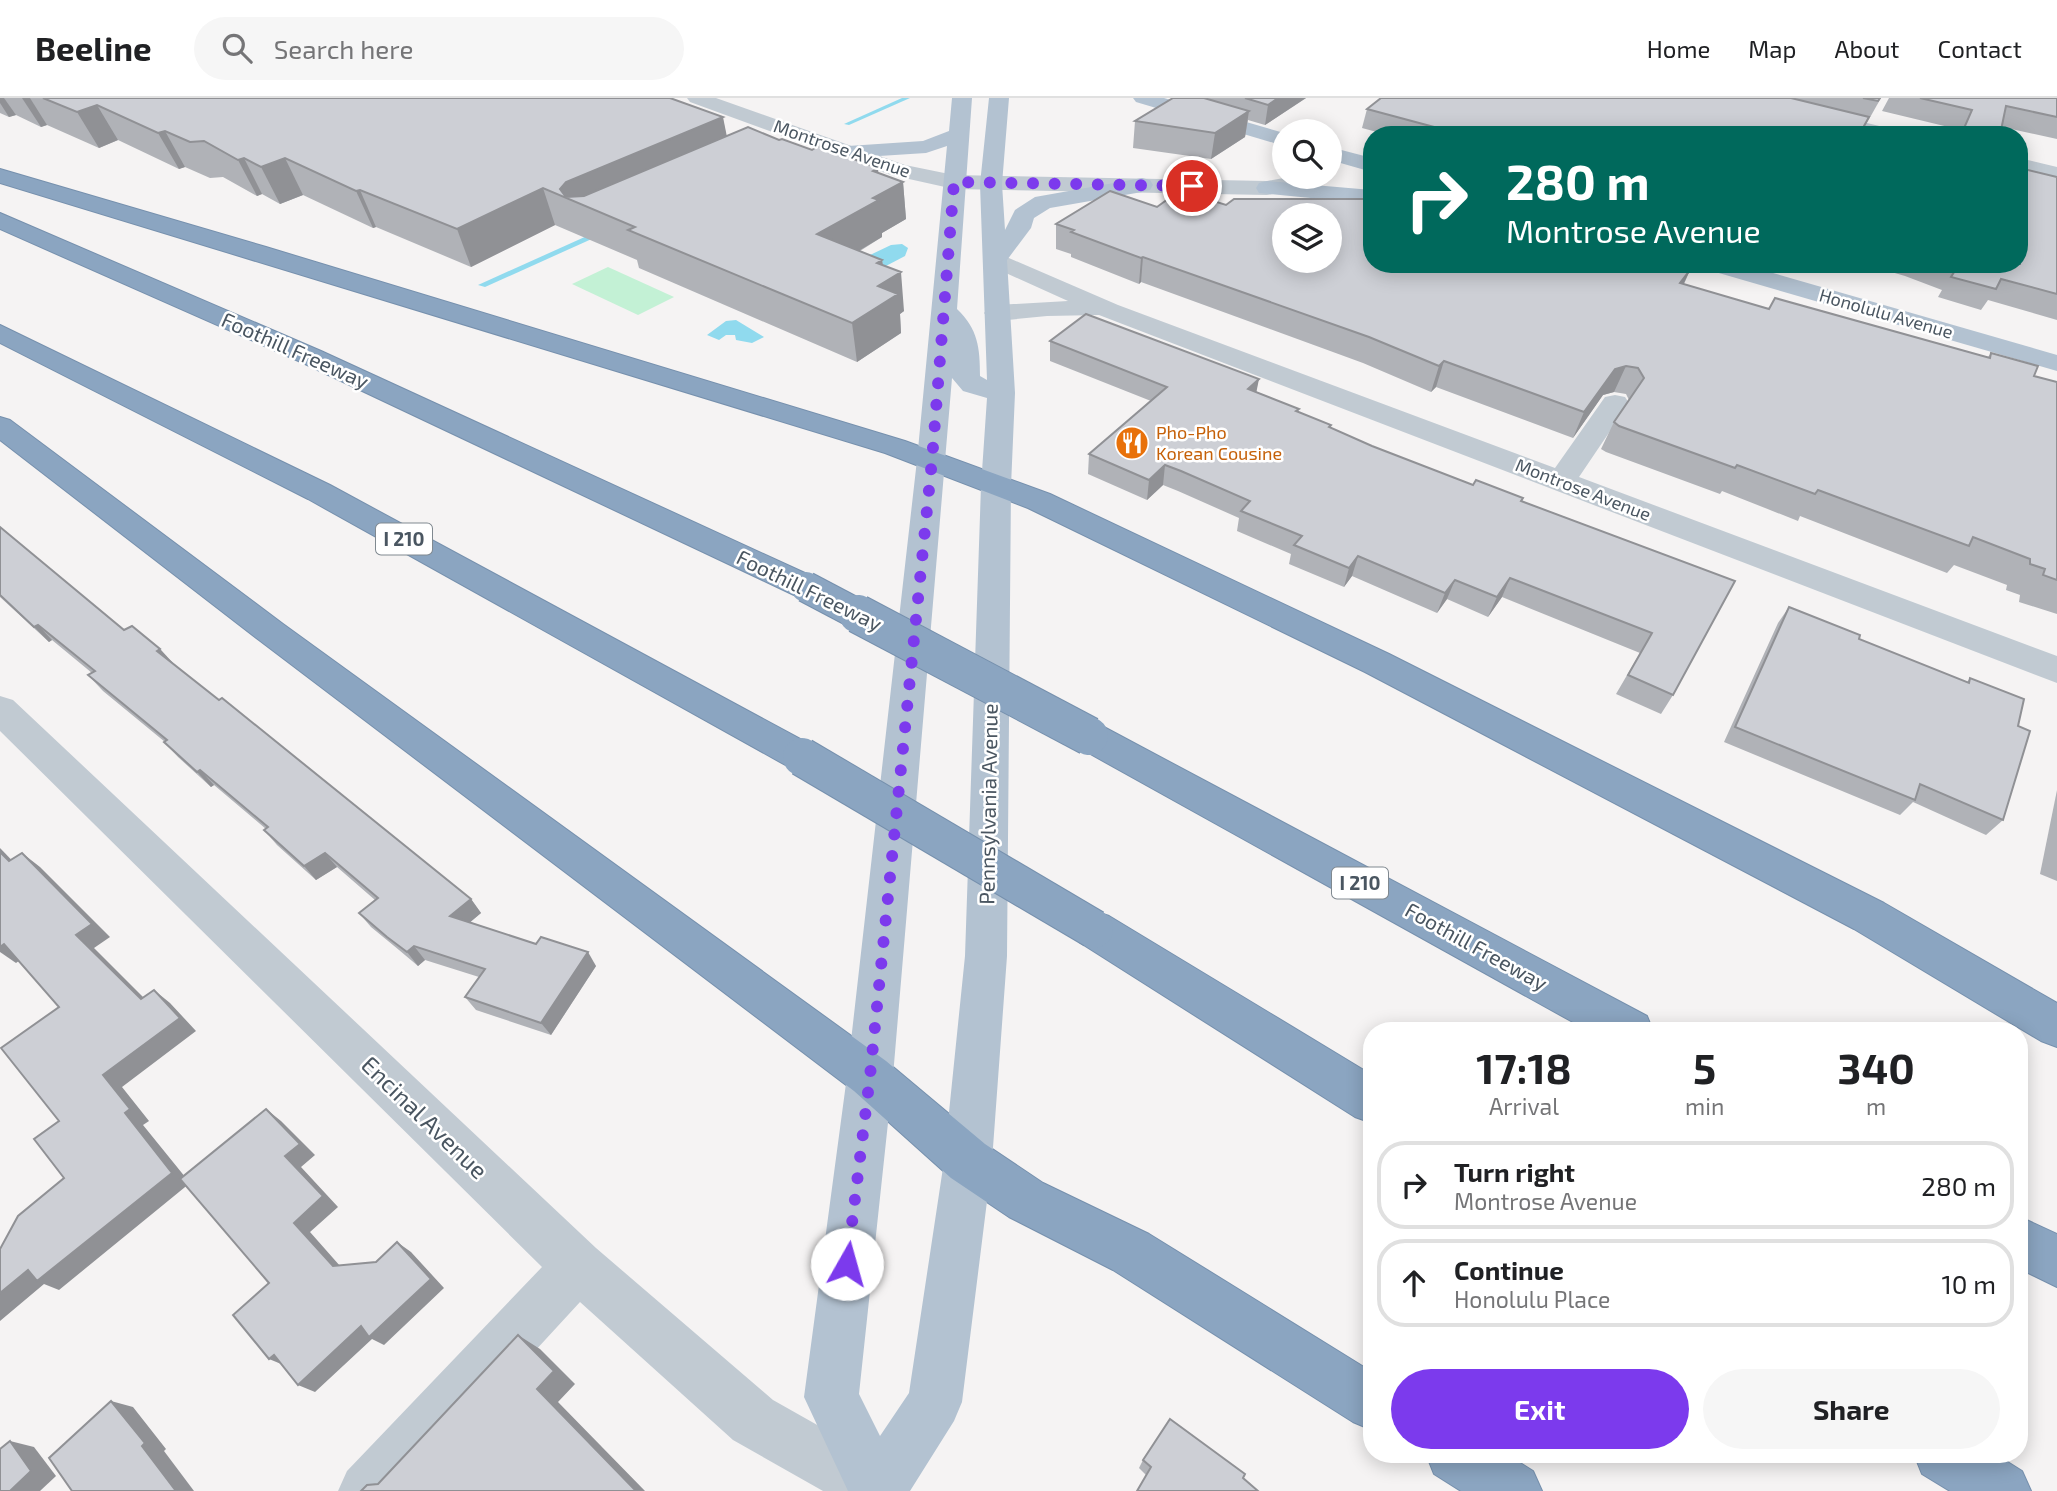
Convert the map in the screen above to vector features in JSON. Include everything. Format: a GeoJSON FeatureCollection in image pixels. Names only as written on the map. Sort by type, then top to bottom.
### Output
{"type":"FeatureCollection","features":[{"type":"Feature","properties":{"kind":"highway"},"geometry":{"type":"LineString","coordinates":[[0,176],[271,256],[932,460],[1039,501],[1377,663],[1869,916],[2057,1027]]}},
{"type":"Feature","properties":{"kind":"highway","name":"Foothill Freeway"},"geometry":{"type":"LineString","coordinates":[[0,220],[312,357],[806,587],[1089,736],[1614,1022]]}},
{"type":"Feature","properties":{"kind":"highway","name":"I 210"},"geometry":{"type":"LineString","coordinates":[[0,333],[319,492],[802,757],[1094,929],[1363,1095]]}},
{"type":"Feature","properties":{"kind":"highway"},"geometry":{"type":"LineString","coordinates":[[0,426],[271,632],[870,1076],[968,1161],[1026,1200],[1131,1252],[1363,1397]]}},
{"type":"Feature","properties":{"kind":"highway"},"geometry":{"type":"LineString","coordinates":[[2028,1246],[2057,1262]]}},
{"type":"Feature","properties":{"kind":"highway"},"geometry":{"type":"LineString","coordinates":[[1468,1463],[1513,1491]]}},
{"type":"Feature","properties":{"kind":"highway"},"geometry":{"type":"LineString","coordinates":[[1957,1463],[2002,1491]]}},
{"type":"Feature","properties":{"kind":"main road"},"geometry":{"type":"LineString","coordinates":[[877,1490],[831,1397],[870,1076],[932,460],[962,98]]}},
{"type":"Feature","properties":{"kind":"main road","name":"Pennsylvania Avenue"},"geometry":{"type":"LineString","coordinates":[[877,1490],[935,1402],[968,1161],[986,956],[996,486],[1002,393],[991,184],[999,98]]}},
{"type":"Feature","properties":{"kind":"main road"},"geometry":{"type":"LineString","coordinates":[[1143,98],[1272,136]]}},
{"type":"Feature","properties":{"kind":"main road"},"geometry":{"type":"LineString","coordinates":[[848,152],[926,147],[958,135]]}},
{"type":"Feature","properties":{"kind":"main road"},"geometry":{"type":"LineString","coordinates":[[1342,158],[1363,163]]}},
{"type":"Feature","properties":{"kind":"main road"},"geometry":{"type":"LineString","coordinates":[[995,259],[1019,228],[1023,215],[1043,202],[1142,185]]}},
{"type":"Feature","properties":{"kind":"main road"},"geometry":{"type":"LineString","coordinates":[[1267,188],[1363,196]]}},
{"type":"Feature","properties":{"kind":"main road","name":"Honolulu Avenue"},"geometry":{"type":"LineString","coordinates":[[1745,273],[2057,363]]}},
{"type":"Feature","properties":{"kind":"main road"},"geometry":{"type":"LineString","coordinates":[[943,308],[961,326],[967,342],[966,378],[973,385],[1002,393]]}},
{"type":"Feature","properties":{"kind":"street","name":"Montrose Avenue"},"geometry":{"type":"LineString","coordinates":[[696,98],[914,174],[954,182],[1272,187]]}},
{"type":"Feature","properties":{"kind":"street"},"geometry":{"type":"LineString","coordinates":[[1738,98],[1855,126]]}},
{"type":"Feature","properties":{"kind":"street"},"geometry":{"type":"LineString","coordinates":[[764,149],[797,134]]}},
{"type":"Feature","properties":{"kind":"street"},"geometry":{"type":"LineString","coordinates":[[2028,167],[2057,174]]}},
{"type":"Feature","properties":{"kind":"street","name":"Montrose Avenue"},"geometry":{"type":"LineString","coordinates":[[995,259],[1109,310],[2057,670]]}},
{"type":"Feature","properties":{"kind":"street","name":"Montrose Avenue"},"geometry":{"type":"LineString","coordinates":[[996,313],[1069,307],[1109,310]]}},
{"type":"Feature","properties":{"kind":"street"},"geometry":{"type":"LineString","coordinates":[[1561,482],[1615,403]]}},
{"type":"Feature","properties":{"kind":"street","name":"Encinal Avenue"},"geometry":{"type":"LineString","coordinates":[[0,709],[578,1266],[753,1420],[877,1490]]}},
{"type":"Feature","properties":{"kind":"street"},"geometry":{"type":"LineString","coordinates":[[367,1491],[578,1266]]}},
{"type":"Feature","properties":{"kind":"green space"},"geometry":{"type":"Polygon","coordinates":[[[608,267],[674,297],[638,315],[572,284],[608,267]]]}},
{"type":"Feature","properties":{"kind":"water"},"geometry":{"type":"Polygon","coordinates":[[[902,244],[908,248],[905,256],[884,267],[870,255],[891,245],[902,244]]]}},
{"type":"Feature","properties":{"kind":"water"},"geometry":{"type":"Polygon","coordinates":[[[736,320],[764,337],[752,343],[736,340],[735,335],[726,335],[719,340],[707,335],[726,321],[736,320]]]}},
{"type":"Feature","properties":{"kind":"building"},"geometry":{"type":"Polygon","coordinates":[[[43,98],[670,98],[723,117],[566,182],[560,189],[566,197],[584,196],[748,127],[812,150],[818,146],[878,168],[873,171],[903,182],[873,198],[879,200],[817,234],[882,260],[877,263],[901,272],[878,286],[898,294],[852,323],[628,230],[635,227],[543,188],[457,229],[360,190],[356,191],[285,158],[261,167],[244,158],[238,160],[204,141],[190,142],[165,131],[158,133],[97,105],[77,112],[43,98]]]}},
{"type":"Feature","properties":{"kind":"building"},"geometry":{"type":"Polygon","coordinates":[[[1173,98],[1204,98],[1249,111],[1215,133],[1135,121],[1173,98]]]}},
{"type":"Feature","properties":{"kind":"building"},"geometry":{"type":"Polygon","coordinates":[[[1245,98],[1278,98],[1268,105],[1245,98]]]}},
{"type":"Feature","properties":{"kind":"building"},"geometry":{"type":"Polygon","coordinates":[[[1381,98],[1791,98],[1869,117],[1864,126],[1430,126],[1367,109],[1381,98]]]}},
{"type":"Feature","properties":{"kind":"building"},"geometry":{"type":"Polygon","coordinates":[[[1920,98],[2057,98],[2057,117],[2006,106],[2002,126],[1965,126],[1972,110],[1920,98]]]}},
{"type":"Feature","properties":{"kind":"building"},"geometry":{"type":"Polygon","coordinates":[[[2028,170],[2057,177],[2057,294],[2001,279],[1996,289],[1951,277],[1954,273],[2028,273],[2028,170]]]}},
{"type":"Feature","properties":{"kind":"building"},"geometry":{"type":"Polygon","coordinates":[[[1110,191],[1157,207],[1168,199],[1207,199],[1226,205],[1234,199],[1363,199],[1363,273],[1688,273],[1680,283],[1769,309],[1775,298],[1990,358],[1991,353],[2038,366],[2034,376],[2057,382],[2057,580],[2043,575],[2045,569],[2030,564],[2030,559],[1973,537],[1969,546],[1818,490],[1815,494],[1619,426],[1614,422],[1644,378],[1638,368],[1626,366],[1615,369],[1584,412],[1444,361],[1439,366],[1369,337],[1071,232],[1074,230],[1056,224],[1110,191]]]}},
{"type":"Feature","properties":{"kind":"building"},"geometry":{"type":"Polygon","coordinates":[[[1086,314],[1259,379],[1248,389],[1299,409],[1296,411],[1372,446],[1473,485],[1476,480],[1523,498],[1521,501],[1735,581],[1673,695],[1628,675],[1652,633],[1510,578],[1497,597],[1455,580],[1445,593],[1358,556],[1349,568],[1294,545],[1302,536],[1241,511],[1250,501],[1165,465],[1149,480],[1089,454],[1167,387],[1050,341],[1086,314]]]}},
{"type":"Feature","properties":{"kind":"building"},"geometry":{"type":"Polygon","coordinates":[[[0,527],[124,630],[132,626],[160,649],[157,651],[219,700],[222,698],[471,899],[450,916],[536,944],[541,937],[588,952],[541,1023],[465,997],[485,969],[414,946],[407,952],[387,937],[359,913],[378,898],[325,853],[304,866],[264,830],[268,827],[200,770],[197,772],[164,742],[167,740],[88,675],[95,671],[38,625],[34,627],[0,595],[0,527]]]}},
{"type":"Feature","properties":{"kind":"building"},"geometry":{"type":"Polygon","coordinates":[[[1789,607],[1860,635],[1859,639],[1969,683],[1970,678],[2024,699],[2018,726],[2030,731],[2003,820],[1920,784],[1915,800],[1735,727],[1789,607]]]}},
{"type":"Feature","properties":{"kind":"building"},"geometry":{"type":"Polygon","coordinates":[[[0,852],[9,861],[22,853],[92,924],[76,935],[141,999],[154,990],[180,1018],[103,1075],[130,1109],[125,1113],[172,1173],[37,1281],[28,1270],[0,1293],[0,1249],[18,1216],[64,1178],[34,1139],[59,1121],[1,1048],[59,1007],[4,944],[0,947],[0,852]]]}},
{"type":"Feature","properties":{"kind":"building"},"geometry":{"type":"Polygon","coordinates":[[[266,1109],[300,1144],[285,1156],[323,1196],[294,1223],[333,1266],[376,1262],[397,1242],[431,1279],[369,1337],[361,1326],[298,1385],[274,1355],[269,1359],[233,1315],[269,1283],[180,1179],[266,1109]]]}},
{"type":"Feature","properties":{"kind":"building"},"geometry":{"type":"Polygon","coordinates":[[[518,1335],[554,1371],[537,1389],[636,1491],[361,1491],[367,1485],[378,1484],[518,1335]]]}},
{"type":"Feature","properties":{"kind":"building"},"geometry":{"type":"Polygon","coordinates":[[[111,1401],[145,1443],[142,1446],[176,1491],[72,1491],[49,1458],[111,1401]]]}},
{"type":"Feature","properties":{"kind":"building"},"geometry":{"type":"Polygon","coordinates":[[[1170,1419],[1245,1474],[1243,1478],[1258,1491],[1137,1491],[1151,1467],[1143,1460],[1170,1419]]]}},
{"type":"Feature","properties":{"kind":"building"},"geometry":{"type":"Polygon","coordinates":[[[10,1441],[31,1471],[10,1491],[0,1491],[0,1449],[10,1441]]]}},
{"type":"Feature","properties":{"kind":"waterway"},"geometry":{"type":"LineString","coordinates":[[847,124],[907,98]]}},
{"type":"Feature","properties":{"kind":"waterway"},"geometry":{"type":"LineString","coordinates":[[482,285],[601,233]]}},
{"type":"Feature","properties":{"kind":"place","name":"Pho-Pho Korean Cousine"},"geometry":{"type":"Point","coordinates":[1132,443]}},
{"type":"Feature","properties":{"kind":"route"},"geometry":{"type":"LineString","coordinates":[[847,1264],[870,1076],[932,460],[954,182],[1192,186]]}}]}
